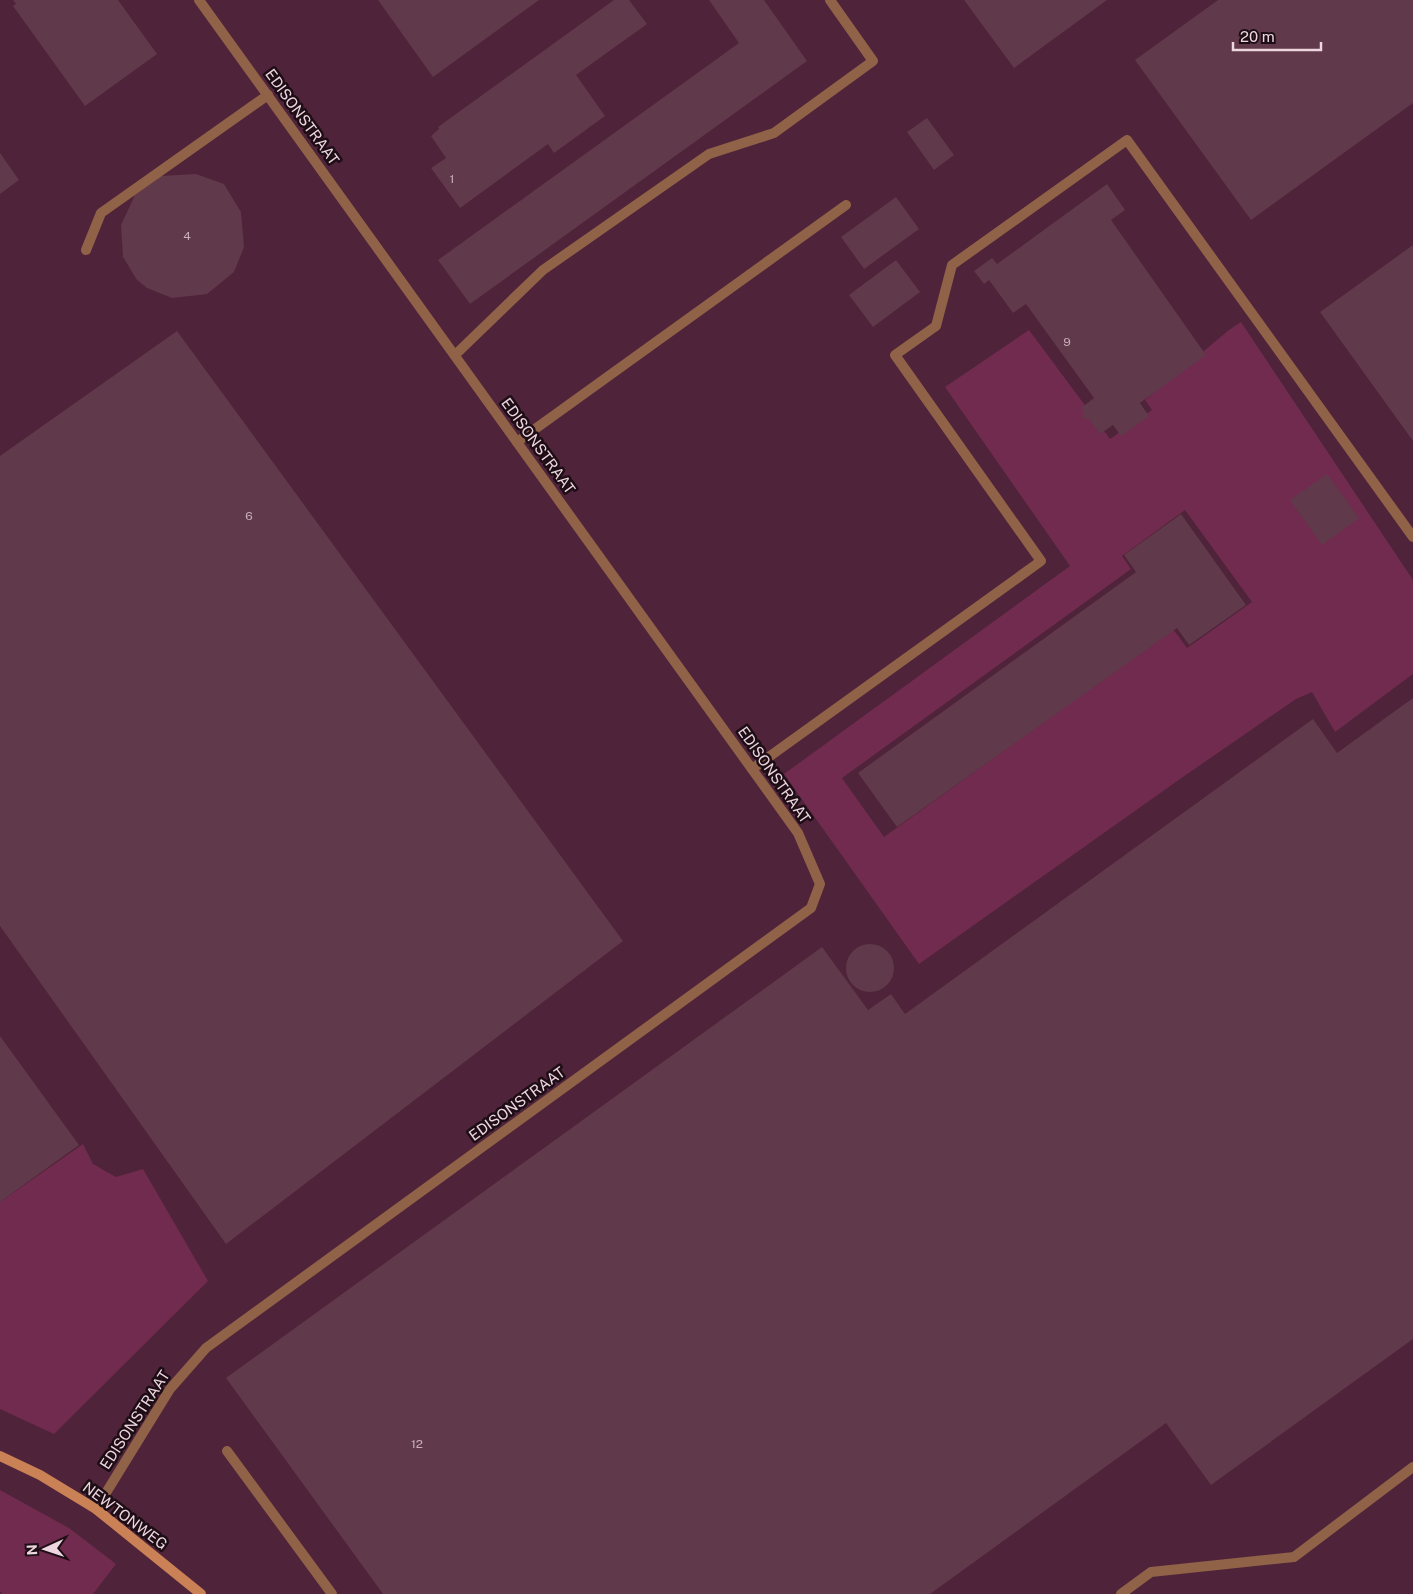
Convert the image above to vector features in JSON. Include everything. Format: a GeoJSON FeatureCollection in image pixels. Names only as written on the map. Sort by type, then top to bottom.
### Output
{"type":"FeatureCollection","features":[{"type":"Feature","properties":{"kind":"street","name":"EDISONSTRAAT"},"geometry":{"type":"LineString","coordinates":[[96,1509],[170,1389],[206,1348],[811,908],[820,884],[798,834],[199,0]]}},
{"type":"Feature","properties":{"kind":"street"},"geometry":{"type":"LineString","coordinates":[[455,355],[543,270],[709,154],[774,133],[873,61],[830,0]]}},
{"type":"Feature","properties":{"kind":"street"},"geometry":{"type":"LineString","coordinates":[[86,250],[101,213],[268,95]]}},
{"type":"Feature","properties":{"kind":"street"},"geometry":{"type":"LineString","coordinates":[[752,769],[1041,561],[895,355],[936,326],[952,266],[1127,140],[1413,537]]}},
{"type":"Feature","properties":{"kind":"street"},"geometry":{"type":"LineString","coordinates":[[517,442],[846,205]]}},
{"type":"Feature","properties":{"kind":"street"},"geometry":{"type":"LineString","coordinates":[[227,1451],[332,1594]]}},
{"type":"Feature","properties":{"kind":"street","name":"NEWTONWEG"},"geometry":{"type":"LineString","coordinates":[[0,1456],[40,1475],[96,1509],[201,1594]]}},
{"type":"Feature","properties":{"kind":"street"},"geometry":{"type":"LineString","coordinates":[[1121,1594],[1151,1572],[1294,1557],[1413,1467]]}},
{"type":"Feature","properties":{"kind":"shaded area"},"geometry":{"type":"Polygon","coordinates":[[[0,0],[1413,0],[1413,1594],[0,1594],[0,0]]]}},
{"type":"Feature","properties":{"kind":"shaded area"},"geometry":{"type":"Polygon","coordinates":[[[1241,322],[1413,580],[1413,674],[1335,732],[1312,692],[1296,699],[919,964],[784,774],[1070,566],[945,387],[1029,330],[1110,439],[1152,410],[1145,400],[1241,322]],[[1185,510],[1122,556],[1131,569],[842,778],[884,837],[1173,629],[1187,648],[1252,602],[1185,510]]]}},
{"type":"Feature","properties":{"kind":"shaded area"},"geometry":{"type":"Polygon","coordinates":[[[83,1144],[93,1164],[116,1177],[143,1169],[208,1281],[54,1434],[0,1409],[0,1202],[83,1144]]]}},
{"type":"Feature","properties":{"kind":"shaded area"},"geometry":{"type":"Polygon","coordinates":[[[0,1490],[69,1528],[116,1564],[93,1594],[2,1594],[0,1591],[0,1490]]]}},
{"type":"Feature","properties":{"kind":"building"},"geometry":{"type":"Polygon","coordinates":[[[13,0],[118,0],[157,54],[85,106],[13,6],[16,4],[13,0]]]}},
{"type":"Feature","properties":{"kind":"building"},"geometry":{"type":"Polygon","coordinates":[[[378,0],[539,0],[433,77],[378,0]]]}},
{"type":"Feature","properties":{"kind":"building"},"geometry":{"type":"Polygon","coordinates":[[[614,0],[629,0],[647,24],[576,75],[605,116],[554,153],[548,144],[460,208],[431,168],[446,158],[431,136],[439,129],[438,127],[614,0]]]}},
{"type":"Feature","properties":{"kind":"building"},"geometry":{"type":"Polygon","coordinates":[[[709,0],[764,0],[807,61],[470,304],[438,260],[739,43],[709,0]]]}},
{"type":"Feature","properties":{"kind":"building"},"geometry":{"type":"Polygon","coordinates":[[[964,0],[1107,0],[1014,68],[964,0]]]}},
{"type":"Feature","properties":{"kind":"building"},"geometry":{"type":"Polygon","coordinates":[[[1218,0],[1413,0],[1413,103],[1251,220],[1135,60],[1218,0]]]}},
{"type":"Feature","properties":{"kind":"building"},"geometry":{"type":"Polygon","coordinates":[[[927,118],[954,155],[934,170],[907,132],[927,118]]]}},
{"type":"Feature","properties":{"kind":"building"},"geometry":{"type":"Polygon","coordinates":[[[0,153],[19,180],[0,194],[0,153]]]}},
{"type":"Feature","properties":{"kind":"building"},"geometry":{"type":"Polygon","coordinates":[[[196,174],[224,184],[241,212],[244,247],[234,272],[207,294],[172,298],[147,288],[137,280],[123,257],[121,225],[135,195],[161,176],[196,174]]]}},
{"type":"Feature","properties":{"kind":"building"},"geometry":{"type":"Polygon","coordinates":[[[1107,184],[1125,210],[1111,220],[1206,355],[1140,403],[1149,416],[1121,436],[1113,425],[1100,434],[1089,419],[1084,419],[1081,408],[1094,398],[1026,304],[1013,313],[989,280],[984,284],[974,271],[992,258],[997,264],[1107,184]]]}},
{"type":"Feature","properties":{"kind":"building"},"geometry":{"type":"Polygon","coordinates":[[[896,197],[919,229],[864,269],[841,237],[896,197]]]}},
{"type":"Feature","properties":{"kind":"building"},"geometry":{"type":"Polygon","coordinates":[[[1413,245],[1413,441],[1320,312],[1413,245]]]}},
{"type":"Feature","properties":{"kind":"building"},"geometry":{"type":"Polygon","coordinates":[[[896,260],[920,292],[873,327],[849,295],[896,260]]]}},
{"type":"Feature","properties":{"kind":"building"},"geometry":{"type":"Polygon","coordinates":[[[177,331],[623,941],[226,1244],[0,926],[0,456],[177,331]]]}},
{"type":"Feature","properties":{"kind":"building"},"geometry":{"type":"Polygon","coordinates":[[[1327,474],[1359,518],[1322,545],[1290,500],[1327,474]]]}},
{"type":"Feature","properties":{"kind":"building"},"geometry":{"type":"Polygon","coordinates":[[[1181,514],[1246,605],[1189,645],[1177,628],[897,827],[858,773],[1136,572],[1124,555],[1181,514]]]}},
{"type":"Feature","properties":{"kind":"building"},"geometry":{"type":"Polygon","coordinates":[[[1413,698],[1413,1339],[1211,1485],[1166,1423],[930,1594],[383,1594],[226,1378],[822,947],[868,1010],[891,994],[905,1014],[1313,719],[1337,753],[1413,698]]]}},
{"type":"Feature","properties":{"kind":"building"},"geometry":{"type":"Polygon","coordinates":[[[865,944],[875,944],[887,951],[894,963],[894,973],[887,985],[875,992],[865,992],[857,988],[850,981],[846,973],[846,963],[850,955],[857,948],[865,944]]]}},
{"type":"Feature","properties":{"kind":"building"},"geometry":{"type":"Polygon","coordinates":[[[0,1036],[79,1145],[0,1202],[0,1036]]]}}]}
